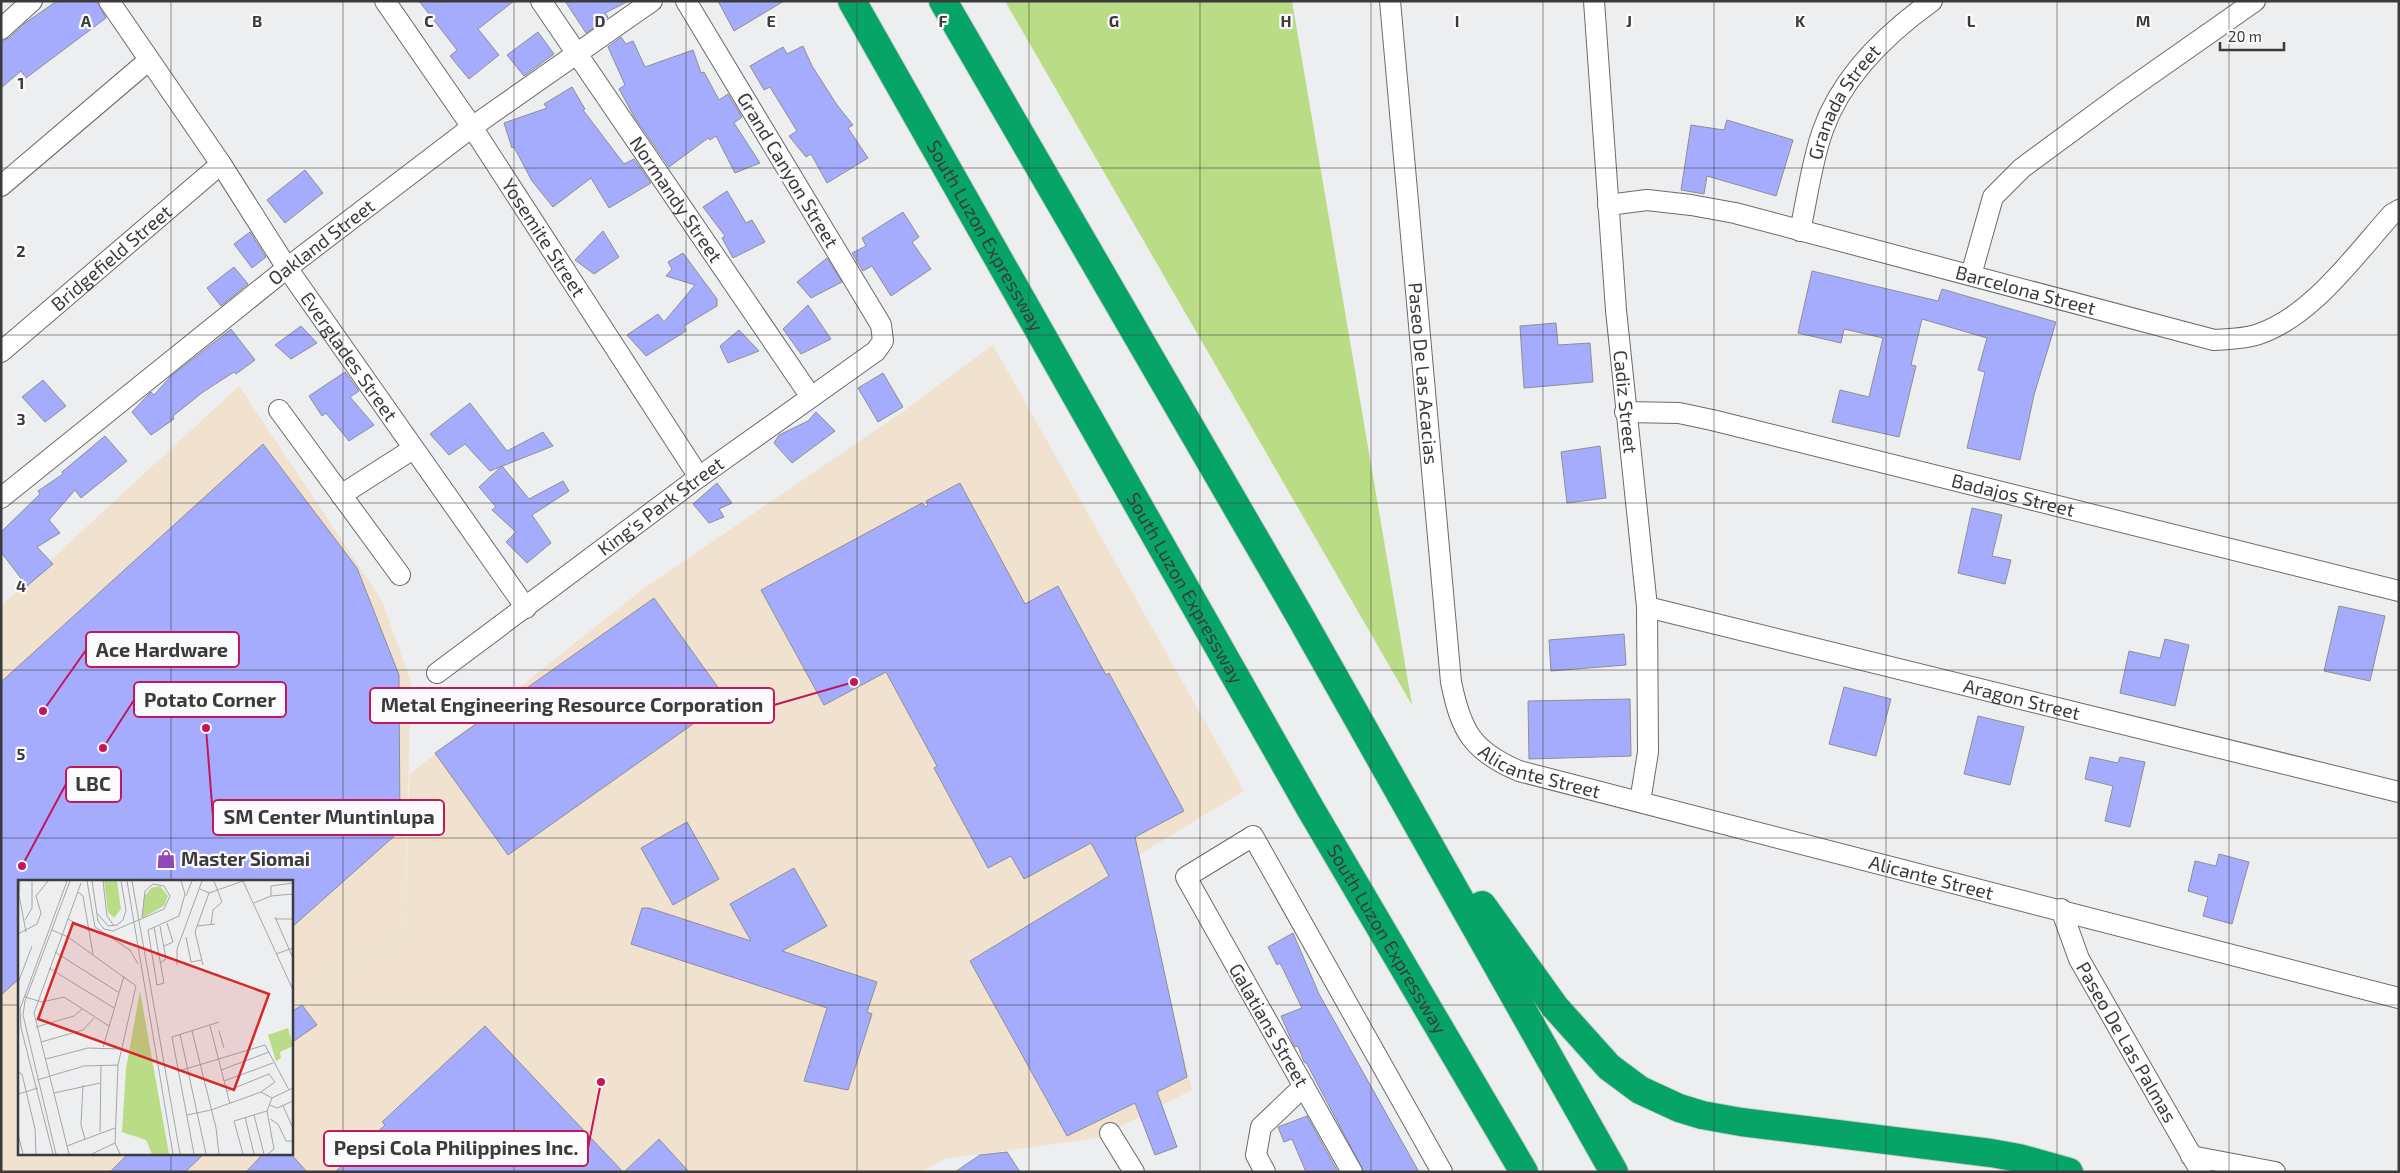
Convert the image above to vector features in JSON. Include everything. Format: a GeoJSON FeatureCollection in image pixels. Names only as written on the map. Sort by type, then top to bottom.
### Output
{"type":"FeatureCollection","features":[{"type":"Feature","properties":{"kind":"highway","name":"South Luzon Expressway"},"geometry":{"type":"LineString","coordinates":[[852,1],[1310,808],[1524,1172]]}},
{"type":"Feature","properties":{"kind":"highway"},"geometry":{"type":"LineString","coordinates":[[943,1],[1297,611],[1614,1172]]}},
{"type":"Feature","properties":{"kind":"highway"},"geometry":{"type":"LineString","coordinates":[[1436,856],[1482,906],[1555,1007],[1609,1067],[1624,1080],[1658,1099],[1702,1115],[1741,1122],[1991,1153],[2019,1158],[2068,1172]]}},
{"type":"Feature","properties":{"kind":"street"},"geometry":{"type":"LineString","coordinates":[[1,29],[32,1]]}},
{"type":"Feature","properties":{"kind":"street","name":"Everglades Street"},"geometry":{"type":"LineString","coordinates":[[109,1],[221,164],[287,268],[526,608]]}},
{"type":"Feature","properties":{"kind":"street","name":"Yosemite Street"},"geometry":{"type":"LineString","coordinates":[[385,1],[472,128],[698,477]]}},
{"type":"Feature","properties":{"kind":"street","name":"Normandy Street"},"geometry":{"type":"LineString","coordinates":[[541,1],[811,397]]}},
{"type":"Feature","properties":{"kind":"street","name":"Oakland Street"},"geometry":{"type":"LineString","coordinates":[[1,498],[287,268],[472,128],[652,1]]}},
{"type":"Feature","properties":{"kind":"street","name":"Grand Canyon Street"},"geometry":{"type":"LineString","coordinates":[[686,1],[881,326],[883,341]]}},
{"type":"Feature","properties":{"kind":"street","name":"Paseo De Las Acacias"},"geometry":{"type":"LineString","coordinates":[[1390,1],[1451,682],[1458,714],[1472,740]]}},
{"type":"Feature","properties":{"kind":"street","name":"Cadiz Street"},"geometry":{"type":"LineString","coordinates":[[1594,1],[1608,205],[1626,412],[1646,607],[1648,752],[1640,802]]}},
{"type":"Feature","properties":{"kind":"street","name":"Granada Street"},"geometry":{"type":"LineString","coordinates":[[1800,231],[1823,130],[1841,92],[1870,54],[1903,22],[1932,1]]}},
{"type":"Feature","properties":{"kind":"street"},"geometry":{"type":"LineString","coordinates":[[1971,275],[1993,197],[2022,168],[2121,95],[2255,1]]}},
{"type":"Feature","properties":{"kind":"street"},"geometry":{"type":"LineString","coordinates":[[1,186],[148,60]]}},
{"type":"Feature","properties":{"kind":"street","name":"Bridgefield Street"},"geometry":{"type":"LineString","coordinates":[[1,352],[221,164]]}},
{"type":"Feature","properties":{"kind":"street","name":"Barcelona Street"},"geometry":{"type":"LineString","coordinates":[[1608,205],[1647,200],[1691,205],[1971,275],[2214,340],[2255,335],[2284,323],[2319,295],[2392,214],[2399,210]]}},
{"type":"Feature","properties":{"kind":"street","name":"King's Park Street"},"geometry":{"type":"LineString","coordinates":[[437,674],[698,477],[876,351],[883,341]]}},
{"type":"Feature","properties":{"kind":"street"},"geometry":{"type":"LineString","coordinates":[[279,410],[400,575]]}},
{"type":"Feature","properties":{"kind":"street","name":"Badajos Street"},"geometry":{"type":"LineString","coordinates":[[1626,412],[1679,413],[1712,420],[2399,591]]}},
{"type":"Feature","properties":{"kind":"street"},"geometry":{"type":"LineString","coordinates":[[341,495],[414,449]]}},
{"type":"Feature","properties":{"kind":"street","name":"Aragon Street"},"geometry":{"type":"LineString","coordinates":[[1646,607],[2399,792]]}},
{"type":"Feature","properties":{"kind":"street","name":"Alicante Street"},"geometry":{"type":"LineString","coordinates":[[1472,740],[1494,761],[1519,771],[2061,909],[2399,998]]}},
{"type":"Feature","properties":{"kind":"street","name":"Galatians Street"},"geometry":{"type":"LineString","coordinates":[[1352,1172],[1186,877],[1253,836],[1442,1172]]}},
{"type":"Feature","properties":{"kind":"street","name":"Paseo De Las Palmas"},"geometry":{"type":"LineString","coordinates":[[2061,909],[2079,958],[2196,1164]]}},
{"type":"Feature","properties":{"kind":"street"},"geometry":{"type":"LineString","coordinates":[[1265,1172],[1256,1155],[1261,1127],[1304,1086]]}},
{"type":"Feature","properties":{"kind":"street"},"geometry":{"type":"LineString","coordinates":[[1110,1133],[1134,1172]]}},
{"type":"Feature","properties":{"kind":"street"},"geometry":{"type":"LineString","coordinates":[[2196,1164],[2275,1172]]}},
{"type":"Feature","properties":{"kind":"shaded area"},"geometry":{"type":"Polygon","coordinates":[[[993,345],[1244,791],[1137,856],[1192,1090],[1098,1138],[945,1159],[920,1172],[104,1172],[120,1156],[292,1156],[292,995],[404,939],[410,774],[643,589],[902,412],[993,345]]]}},
{"type":"Feature","properties":{"kind":"shaded area"},"geometry":{"type":"Polygon","coordinates":[[[239,386],[382,601],[411,682],[404,939],[292,995],[292,880],[18,880],[18,1040],[1,1054],[1,606],[239,386]]]}},
{"type":"Feature","properties":{"kind":"shaded area"},"geometry":{"type":"Polygon","coordinates":[[[18,1040],[18,1064],[1,1078],[1,1054],[18,1040]]]}},
{"type":"Feature","properties":{"kind":"shaded area"},"geometry":{"type":"Polygon","coordinates":[[[18,1064],[18,1156],[120,1156],[104,1172],[1,1172],[1,1078],[18,1064]]]}},
{"type":"Feature","properties":{"kind":"green space"},"geometry":{"type":"Polygon","coordinates":[[[1005,1],[1292,1],[1412,705],[1005,1]]]}},
{"type":"Feature","properties":{"kind":"building"},"geometry":{"type":"Polygon","coordinates":[[[57,1],[97,1],[106,18],[26,78],[21,71],[1,88],[1,41],[9,38],[25,23],[57,1]]]}},
{"type":"Feature","properties":{"kind":"building"},"geometry":{"type":"Polygon","coordinates":[[[419,1],[514,1],[478,29],[499,55],[469,79],[450,56],[457,50],[419,1]]]}},
{"type":"Feature","properties":{"kind":"building"},"geometry":{"type":"Polygon","coordinates":[[[565,1],[629,1],[605,13],[608,17],[586,33],[565,1]]]}},
{"type":"Feature","properties":{"kind":"building"},"geometry":{"type":"Polygon","coordinates":[[[718,1],[784,1],[734,31],[718,1]]]}},
{"type":"Feature","properties":{"kind":"building"},"geometry":{"type":"Polygon","coordinates":[[[538,32],[554,54],[524,76],[507,55],[538,32]]]}},
{"type":"Feature","properties":{"kind":"building"},"geometry":{"type":"Polygon","coordinates":[[[621,37],[626,44],[633,41],[645,67],[693,50],[701,73],[704,72],[719,100],[728,94],[742,117],[734,123],[760,163],[735,173],[716,136],[710,140],[708,138],[669,167],[635,118],[619,89],[625,85],[608,47],[621,37]]]}},
{"type":"Feature","properties":{"kind":"building"},"geometry":{"type":"Polygon","coordinates":[[[803,46],[812,66],[837,105],[853,125],[848,128],[868,158],[827,183],[811,154],[806,157],[789,136],[797,131],[770,87],[764,90],[750,66],[783,47],[787,54],[803,46]]]}},
{"type":"Feature","properties":{"kind":"building"},"geometry":{"type":"Polygon","coordinates":[[[572,87],[585,109],[583,110],[624,164],[634,159],[651,183],[609,208],[591,178],[553,207],[532,181],[514,147],[512,148],[504,123],[547,108],[544,104],[572,87]]]}},
{"type":"Feature","properties":{"kind":"building"},"geometry":{"type":"Polygon","coordinates":[[[1727,120],[1793,140],[1776,196],[1707,176],[1704,194],[1681,190],[1691,125],[1724,130],[1727,120]]]}},
{"type":"Feature","properties":{"kind":"building"},"geometry":{"type":"Polygon","coordinates":[[[305,170],[323,193],[285,223],[267,200],[305,170]]]}},
{"type":"Feature","properties":{"kind":"building"},"geometry":{"type":"Polygon","coordinates":[[[727,191],[746,223],[752,220],[765,242],[733,258],[722,238],[725,236],[703,207],[727,191]]]}},
{"type":"Feature","properties":{"kind":"building"},"geometry":{"type":"Polygon","coordinates":[[[903,212],[919,237],[912,242],[931,269],[891,296],[872,266],[863,271],[852,253],[866,246],[862,238],[903,212]]]}},
{"type":"Feature","properties":{"kind":"building"},"geometry":{"type":"Polygon","coordinates":[[[603,231],[619,257],[594,274],[575,260],[603,231]]]}},
{"type":"Feature","properties":{"kind":"building"},"geometry":{"type":"Polygon","coordinates":[[[250,232],[266,257],[252,268],[234,244],[250,232]]]}},
{"type":"Feature","properties":{"kind":"building"},"geometry":{"type":"Polygon","coordinates":[[[683,253],[717,299],[717,306],[684,326],[686,331],[646,356],[627,335],[658,314],[664,322],[695,285],[666,276],[672,269],[668,262],[683,253]]]}},
{"type":"Feature","properties":{"kind":"building"},"geometry":{"type":"Polygon","coordinates":[[[827,258],[842,282],[811,298],[797,282],[827,258]]]}},
{"type":"Feature","properties":{"kind":"building"},"geometry":{"type":"Polygon","coordinates":[[[234,267],[248,284],[221,306],[207,288],[234,267]]]}},
{"type":"Feature","properties":{"kind":"building"},"geometry":{"type":"Polygon","coordinates":[[[1812,271],[1938,301],[1942,289],[2056,322],[2034,395],[2020,460],[1967,448],[1985,372],[1978,370],[1987,338],[1922,319],[1911,365],[1916,366],[1899,437],[1832,422],[1840,390],[1869,397],[1883,338],[1844,329],[1841,343],[1798,333],[1812,271]]]}},
{"type":"Feature","properties":{"kind":"building"},"geometry":{"type":"Polygon","coordinates":[[[808,305],[831,339],[801,354],[783,329],[808,305]]]}},
{"type":"Feature","properties":{"kind":"building"},"geometry":{"type":"Polygon","coordinates":[[[1556,323],[1558,345],[1590,343],[1593,382],[1524,388],[1520,326],[1556,323]]]}},
{"type":"Feature","properties":{"kind":"building"},"geometry":{"type":"Polygon","coordinates":[[[301,326],[317,343],[291,359],[275,345],[301,326]]]}},
{"type":"Feature","properties":{"kind":"building"},"geometry":{"type":"Polygon","coordinates":[[[231,329],[255,360],[236,374],[234,372],[203,392],[173,416],[174,419],[151,435],[132,412],[151,392],[154,395],[171,376],[231,329]]]}},
{"type":"Feature","properties":{"kind":"building"},"geometry":{"type":"Polygon","coordinates":[[[739,330],[759,351],[728,363],[720,346],[739,330]]]}},
{"type":"Feature","properties":{"kind":"building"},"geometry":{"type":"Polygon","coordinates":[[[345,372],[359,391],[350,397],[374,425],[349,441],[326,413],[322,416],[309,396],[345,372]]]}},
{"type":"Feature","properties":{"kind":"building"},"geometry":{"type":"Polygon","coordinates":[[[883,373],[903,407],[878,422],[858,388],[883,373]]]}},
{"type":"Feature","properties":{"kind":"building"},"geometry":{"type":"Polygon","coordinates":[[[43,380],[66,406],[45,422],[22,397],[43,380]]]}},
{"type":"Feature","properties":{"kind":"building"},"geometry":{"type":"Polygon","coordinates":[[[470,403],[507,451],[543,432],[553,446],[490,471],[465,444],[449,455],[430,434],[470,403]]]}},
{"type":"Feature","properties":{"kind":"building"},"geometry":{"type":"Polygon","coordinates":[[[816,412],[835,431],[792,463],[774,443],[779,435],[808,421],[816,412]]]}},
{"type":"Feature","properties":{"kind":"building"},"geometry":{"type":"Polygon","coordinates":[[[105,436],[127,461],[81,498],[75,490],[49,520],[60,533],[37,547],[53,564],[27,586],[1,552],[1,532],[40,494],[38,491],[63,474],[62,472],[105,436]]]}},
{"type":"Feature","properties":{"kind":"building"},"geometry":{"type":"Polygon","coordinates":[[[263,444],[357,568],[399,675],[400,831],[292,927],[292,880],[18,880],[18,980],[1,995],[1,682],[263,444]]]}},
{"type":"Feature","properties":{"kind":"building"},"geometry":{"type":"Polygon","coordinates":[[[1600,446],[1606,498],[1567,503],[1561,452],[1600,446]]]}},
{"type":"Feature","properties":{"kind":"building"},"geometry":{"type":"Polygon","coordinates":[[[502,466],[529,499],[563,481],[569,491],[532,515],[551,543],[527,563],[506,542],[516,532],[492,510],[496,507],[479,487],[502,466]]]}},
{"type":"Feature","properties":{"kind":"building"},"geometry":{"type":"Polygon","coordinates":[[[717,483],[732,503],[719,509],[724,517],[709,523],[693,504],[717,483]]]}},
{"type":"Feature","properties":{"kind":"building"},"geometry":{"type":"Polygon","coordinates":[[[960,483],[1025,604],[1058,586],[1106,675],[1109,673],[1184,811],[1135,837],[1187,1077],[1157,1092],[1177,1147],[1155,1155],[1135,1103],[1067,1136],[970,961],[1109,876],[1091,843],[1024,879],[1011,856],[988,868],[934,768],[937,766],[886,672],[824,705],[761,590],[922,503],[926,507],[928,505],[926,501],[960,483]]]}},
{"type":"Feature","properties":{"kind":"building"},"geometry":{"type":"Polygon","coordinates":[[[1972,508],[2002,515],[1992,556],[2011,560],[2005,584],[1958,573],[1972,508]]]}},
{"type":"Feature","properties":{"kind":"building"},"geometry":{"type":"Polygon","coordinates":[[[654,598],[727,700],[508,855],[435,753],[654,598]]]}},
{"type":"Feature","properties":{"kind":"building"},"geometry":{"type":"Polygon","coordinates":[[[2339,606],[2385,616],[2370,681],[2324,671],[2339,606]]]}},
{"type":"Feature","properties":{"kind":"building"},"geometry":{"type":"Polygon","coordinates":[[[1624,634],[1626,665],[1551,671],[1549,640],[1624,634]]]}},
{"type":"Feature","properties":{"kind":"building"},"geometry":{"type":"Polygon","coordinates":[[[2165,639],[2189,645],[2175,706],[2120,693],[2129,651],[2160,658],[2165,639]]]}},
{"type":"Feature","properties":{"kind":"building"},"geometry":{"type":"Polygon","coordinates":[[[1844,687],[1891,699],[1876,756],[1829,744],[1844,687]]]}},
{"type":"Feature","properties":{"kind":"building"},"geometry":{"type":"Polygon","coordinates":[[[1630,699],[1631,756],[1529,759],[1528,701],[1630,699]]]}},
{"type":"Feature","properties":{"kind":"building"},"geometry":{"type":"Polygon","coordinates":[[[1978,716],[2024,727],[2010,785],[1964,774],[1978,716]]]}},
{"type":"Feature","properties":{"kind":"building"},"geometry":{"type":"Polygon","coordinates":[[[2090,757],[2118,763],[2120,757],[2145,762],[2130,827],[2105,821],[2113,786],[2085,779],[2090,757]]]}},
{"type":"Feature","properties":{"kind":"building"},"geometry":{"type":"Polygon","coordinates":[[[687,822],[719,879],[673,905],[641,848],[687,822]]]}},
{"type":"Feature","properties":{"kind":"building"},"geometry":{"type":"Polygon","coordinates":[[[2219,854],[2249,862],[2232,924],[2203,916],[2208,897],[2188,891],[2195,861],[2216,866],[2219,854]]]}},
{"type":"Feature","properties":{"kind":"building"},"geometry":{"type":"Polygon","coordinates":[[[794,868],[827,926],[782,951],[877,982],[867,1012],[872,1014],[848,1090],[804,1081],[827,1008],[631,944],[642,908],[649,908],[751,941],[730,904],[794,868]]]}},
{"type":"Feature","properties":{"kind":"building"},"geometry":{"type":"Polygon","coordinates":[[[1293,933],[1319,994],[1419,1172],[1364,1172],[1307,1064],[1304,1062],[1298,1046],[1295,1047],[1281,1016],[1302,1008],[1280,963],[1277,965],[1268,947],[1293,933]]]}},
{"type":"Feature","properties":{"kind":"building"},"geometry":{"type":"Polygon","coordinates":[[[302,1005],[317,1025],[292,1042],[292,1011],[302,1005]]]}},
{"type":"Feature","properties":{"kind":"building"},"geometry":{"type":"Polygon","coordinates":[[[485,1026],[623,1172],[335,1172],[385,1125],[382,1122],[485,1026]]]}},
{"type":"Feature","properties":{"kind":"building"},"geometry":{"type":"Polygon","coordinates":[[[1307,1116],[1338,1172],[1306,1172],[1292,1139],[1284,1142],[1278,1127],[1307,1116]]]}},
{"type":"Feature","properties":{"kind":"building"},"geometry":{"type":"Polygon","coordinates":[[[659,1139],[689,1172],[624,1172],[659,1139]]]}},
{"type":"Feature","properties":{"kind":"building"},"geometry":{"type":"Polygon","coordinates":[[[1007,1152],[1020,1172],[955,1172],[980,1155],[1007,1152]]]}},
{"type":"Feature","properties":{"kind":"building"},"geometry":{"type":"Polygon","coordinates":[[[292,1155],[307,1172],[246,1172],[261,1156],[292,1155]]]}},
{"type":"Feature","properties":{"kind":"building"},"geometry":{"type":"Polygon","coordinates":[[[126,1156],[202,1156],[185,1172],[110,1172],[126,1156]]]}},
{"type":"Feature","properties":{"kind":"place","name":"Metal Engineering Resource Corporation"},"geometry":{"type":"Point","coordinates":[854,682]}},
{"type":"Feature","properties":{"kind":"place","name":"Ace Hardware"},"geometry":{"type":"Point","coordinates":[43,711]}},
{"type":"Feature","properties":{"kind":"place","name":"SM Center Muntinlupa"},"geometry":{"type":"Point","coordinates":[206,728]}},
{"type":"Feature","properties":{"kind":"place","name":"Potato Corner"},"geometry":{"type":"Point","coordinates":[103,748]}},
{"type":"Feature","properties":{"kind":"place","name":"Master Siomai"},"geometry":{"type":"Point","coordinates":[166,859]}},
{"type":"Feature","properties":{"kind":"place","name":"LBC"},"geometry":{"type":"Point","coordinates":[22,866]}},
{"type":"Feature","properties":{"kind":"place","name":"Pepsi Cola Philippines Inc."},"geometry":{"type":"Point","coordinates":[601,1082]}}]}
